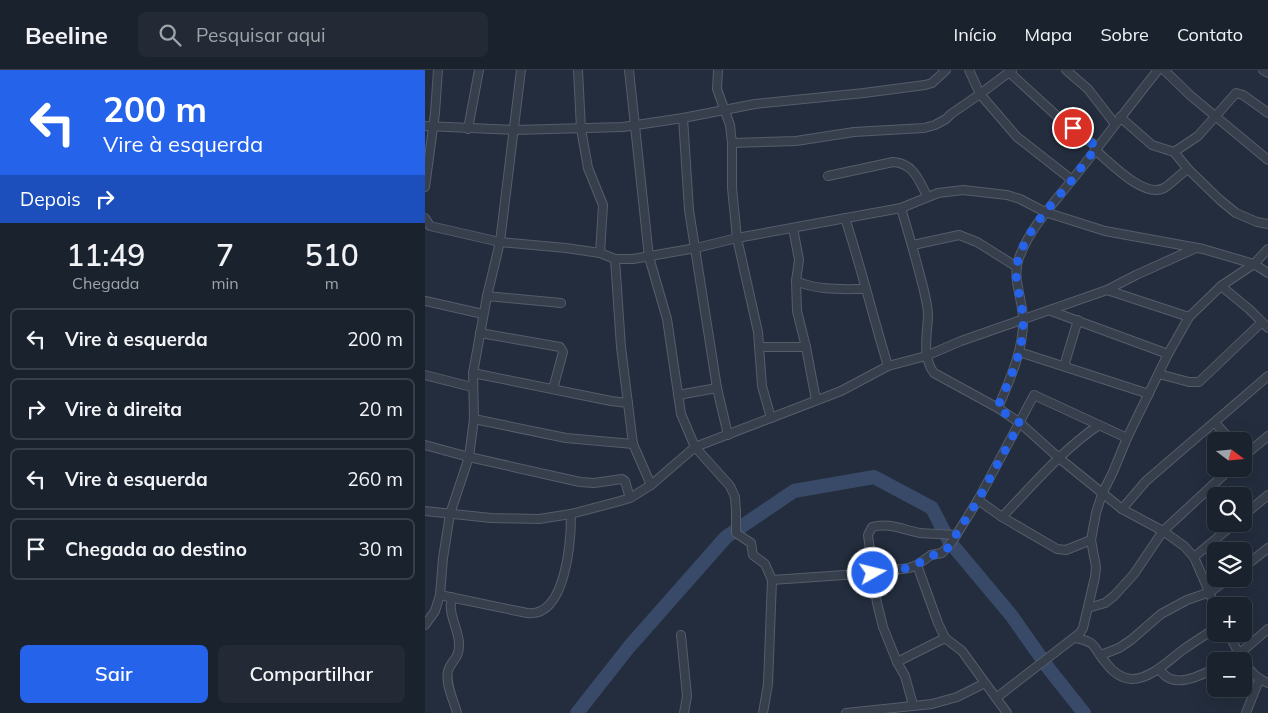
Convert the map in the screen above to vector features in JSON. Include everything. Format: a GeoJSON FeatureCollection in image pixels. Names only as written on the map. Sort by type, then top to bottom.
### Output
{"type":"FeatureCollection","features":[{"type":"Feature","properties":{"kind":"street"},"geometry":{"type":"LineString","coordinates":[[425,187],[429,127],[438,70]]}},
{"type":"Feature","properties":{"kind":"street"},"geometry":{"type":"LineString","coordinates":[[468,129],[479,70]]}},
{"type":"Feature","properties":{"kind":"street"},"geometry":{"type":"LineString","coordinates":[[425,625],[435,611],[440,595],[443,558],[450,514],[469,457],[474,419],[473,373],[483,314],[500,242],[521,70]]}},
{"type":"Feature","properties":{"kind":"street"},"geometry":{"type":"LineString","coordinates":[[578,70],[581,129],[588,168],[603,205],[600,253]]}},
{"type":"Feature","properties":{"kind":"street"},"geometry":{"type":"LineString","coordinates":[[629,70],[649,256],[667,319],[678,395],[686,428],[695,446],[730,486],[735,497],[736,533],[751,543],[753,555],[765,564],[772,580],[768,684],[763,713]]}},
{"type":"Feature","properties":{"kind":"street"},"geometry":{"type":"LineString","coordinates":[[718,70],[717,89],[731,126],[732,188],[737,238],[758,332],[761,386],[771,418]]}},
{"type":"Feature","properties":{"kind":"street"},"geometry":{"type":"LineString","coordinates":[[429,127],[515,130],[581,129],[634,125],[755,104],[925,85],[932,83],[946,70]]}},
{"type":"Feature","properties":{"kind":"street"},"geometry":{"type":"LineString","coordinates":[[969,70],[980,94],[1017,137],[1072,180]]}},
{"type":"Feature","properties":{"kind":"street"},"geometry":{"type":"LineString","coordinates":[[1066,70],[1087,89],[1115,124]]}},
{"type":"Feature","properties":{"kind":"street"},"geometry":{"type":"LineString","coordinates":[[997,408],[1023,337],[1023,320],[1016,275],[1018,260],[1027,240],[1045,212],[1158,70]]}},
{"type":"Feature","properties":{"kind":"street"},"geometry":{"type":"LineString","coordinates":[[1164,70],[1191,96],[1268,160]]}},
{"type":"Feature","properties":{"kind":"street"},"geometry":{"type":"LineString","coordinates":[[1263,70],[1268,74]]}},
{"type":"Feature","properties":{"kind":"street"},"geometry":{"type":"LineString","coordinates":[[732,143],[796,141],[853,132],[923,128],[935,125],[946,119],[1010,71],[1058,117],[1137,184],[1147,189],[1156,190],[1164,188],[1189,169]]}},
{"type":"Feature","properties":{"kind":"street"},"geometry":{"type":"LineString","coordinates":[[1174,152],[1193,140],[1236,93],[1239,93],[1268,113]]}},
{"type":"Feature","properties":{"kind":"street"},"geometry":{"type":"LineString","coordinates":[[1120,117],[1152,145],[1174,152],[1220,200],[1236,213],[1257,222],[1268,224]]}},
{"type":"Feature","properties":{"kind":"street"},"geometry":{"type":"LineString","coordinates":[[683,118],[687,190],[717,388],[728,435]]}},
{"type":"Feature","properties":{"kind":"street"},"geometry":{"type":"LineString","coordinates":[[828,176],[898,162],[905,164],[912,170],[927,196]]}},
{"type":"Feature","properties":{"kind":"street"},"geometry":{"type":"LineString","coordinates":[[425,218],[427,228],[500,242],[600,253],[615,259],[633,259],[901,208],[937,193],[963,190],[1020,199],[1045,212],[1105,231],[1196,248],[1254,264],[1268,273]]}},
{"type":"Feature","properties":{"kind":"street"},"geometry":{"type":"LineString","coordinates":[[901,208],[913,245],[926,301],[926,356],[931,368],[940,378],[997,408],[1020,423],[1059,458],[1122,509],[1163,531],[1185,546],[1195,557],[1212,597]]}},
{"type":"Feature","properties":{"kind":"street"},"geometry":{"type":"LineString","coordinates":[[845,218],[888,366]]}},
{"type":"Feature","properties":{"kind":"street"},"geometry":{"type":"LineString","coordinates":[[793,228],[799,260],[796,281],[797,311],[816,400]]}},
{"type":"Feature","properties":{"kind":"street"},"geometry":{"type":"LineString","coordinates":[[913,245],[959,235],[977,242],[1017,268]]}},
{"type":"Feature","properties":{"kind":"street"},"geometry":{"type":"LineString","coordinates":[[425,510],[513,519],[539,518],[571,514],[630,498],[651,486],[695,446],[841,391],[888,366],[926,356],[961,341],[1107,290],[1196,248]]}},
{"type":"Feature","properties":{"kind":"street"},"geometry":{"type":"LineString","coordinates":[[996,698],[1075,638],[1083,628],[1095,578],[1096,567],[1091,540],[1096,513],[1102,494],[1127,438],[1168,354],[1189,317],[1221,286],[1254,264],[1268,249]]}},
{"type":"Feature","properties":{"kind":"street"},"geometry":{"type":"LineString","coordinates":[[615,259],[621,347],[633,444],[651,486]]}},
{"type":"Feature","properties":{"kind":"street"},"geometry":{"type":"LineString","coordinates":[[796,281],[819,289],[866,289]]}},
{"type":"Feature","properties":{"kind":"street"},"geometry":{"type":"LineString","coordinates":[[1159,374],[1189,382],[1199,382],[1265,325],[1221,286]]}},
{"type":"Feature","properties":{"kind":"street"},"geometry":{"type":"LineString","coordinates":[[1107,290],[1189,317]]}},
{"type":"Feature","properties":{"kind":"street"},"geometry":{"type":"LineString","coordinates":[[487,296],[561,303]]}},
{"type":"Feature","properties":{"kind":"street"},"geometry":{"type":"LineString","coordinates":[[425,301],[483,314]]}},
{"type":"Feature","properties":{"kind":"street"},"geometry":{"type":"LineString","coordinates":[[1051,311],[1168,354]]}},
{"type":"Feature","properties":{"kind":"street"},"geometry":{"type":"LineString","coordinates":[[1064,366],[1078,320]]}},
{"type":"Feature","properties":{"kind":"street"},"geometry":{"type":"LineString","coordinates":[[480,333],[560,347],[563,352],[553,389]]}},
{"type":"Feature","properties":{"kind":"street"},"geometry":{"type":"LineString","coordinates":[[759,347],[806,347]]}},
{"type":"Feature","properties":{"kind":"street"},"geometry":{"type":"LineString","coordinates":[[1019,352],[1149,394]]}},
{"type":"Feature","properties":{"kind":"street"},"geometry":{"type":"LineString","coordinates":[[473,373],[628,403]]}},
{"type":"Feature","properties":{"kind":"street"},"geometry":{"type":"LineString","coordinates":[[425,375],[472,387]]}},
{"type":"Feature","properties":{"kind":"street"},"geometry":{"type":"LineString","coordinates":[[1122,509],[1146,481],[1268,376]]}},
{"type":"Feature","properties":{"kind":"street"},"geometry":{"type":"LineString","coordinates":[[678,395],[717,388]]}},
{"type":"Feature","properties":{"kind":"street"},"geometry":{"type":"LineString","coordinates":[[772,580],[873,573],[909,568],[917,565],[926,557],[942,553],[956,536],[978,500],[1034,395],[1127,438]]}},
{"type":"Feature","properties":{"kind":"street"},"geometry":{"type":"LineString","coordinates":[[474,419],[566,438],[633,444]]}},
{"type":"Feature","properties":{"kind":"street"},"geometry":{"type":"LineString","coordinates":[[1215,423],[1223,432]]}},
{"type":"Feature","properties":{"kind":"street"},"geometry":{"type":"LineString","coordinates":[[1003,517],[1059,458],[1099,425]]}},
{"type":"Feature","properties":{"kind":"street"},"geometry":{"type":"LineString","coordinates":[[1253,448],[1268,436]]}},
{"type":"Feature","properties":{"kind":"street"},"geometry":{"type":"LineString","coordinates":[[425,445],[580,482],[594,483],[622,479],[625,481],[630,498]]}},
{"type":"Feature","properties":{"kind":"street"},"geometry":{"type":"LineString","coordinates":[[1088,608],[1105,603],[1115,596],[1134,574],[1163,531],[1220,478]]}},
{"type":"Feature","properties":{"kind":"street"},"geometry":{"type":"LineString","coordinates":[[1252,508],[1268,495]]}},
{"type":"Feature","properties":{"kind":"street"},"geometry":{"type":"LineString","coordinates":[[978,500],[1057,549],[1066,550],[1091,540]]}},
{"type":"Feature","properties":{"kind":"street"},"geometry":{"type":"LineString","coordinates":[[440,595],[527,613],[534,614],[542,611],[549,606],[565,574],[570,549],[571,514]]}},
{"type":"Feature","properties":{"kind":"street"},"geometry":{"type":"LineString","coordinates":[[913,705],[905,676],[897,662],[881,619],[877,603],[869,535],[872,527],[878,526],[956,536]]}},
{"type":"Feature","properties":{"kind":"street"},"geometry":{"type":"LineString","coordinates":[[1195,557],[1225,532]]}},
{"type":"Feature","properties":{"kind":"street"},"geometry":{"type":"LineString","coordinates":[[1252,561],[1268,548]]}},
{"type":"Feature","properties":{"kind":"street"},"geometry":{"type":"LineString","coordinates":[[917,565],[945,638],[962,651],[1007,713]]}},
{"type":"Feature","properties":{"kind":"street"},"geometry":{"type":"LineString","coordinates":[[1101,656],[1131,640],[1161,614],[1217,587]]}},
{"type":"Feature","properties":{"kind":"street"},"geometry":{"type":"LineString","coordinates":[[452,597],[450,610],[459,643],[458,656],[450,666],[447,677],[457,713]]}},
{"type":"Feature","properties":{"kind":"street"},"geometry":{"type":"LineString","coordinates":[[1241,652],[1268,628]]}},
{"type":"Feature","properties":{"kind":"street"},"geometry":{"type":"LineString","coordinates":[[681,634],[687,696],[684,713]]}},
{"type":"Feature","properties":{"kind":"street"},"geometry":{"type":"LineString","coordinates":[[1075,638],[1091,642],[1104,662],[1117,674],[1133,679],[1159,668],[1207,634]]}},
{"type":"Feature","properties":{"kind":"street"},"geometry":{"type":"LineString","coordinates":[[897,662],[945,638]]}},
{"type":"Feature","properties":{"kind":"street"},"geometry":{"type":"LineString","coordinates":[[1159,668],[1171,679],[1178,680],[1191,678],[1207,672]]}},
{"type":"Feature","properties":{"kind":"street"},"geometry":{"type":"LineString","coordinates":[[1252,673],[1259,680],[1268,683]]}},
{"type":"Feature","properties":{"kind":"street"},"geometry":{"type":"LineString","coordinates":[[1246,713],[1259,680]]}},
{"type":"Feature","properties":{"kind":"street"},"geometry":{"type":"LineString","coordinates":[[846,713],[932,704],[957,697],[985,683]]}},
{"type":"Feature","properties":{"kind":"waterway"},"geometry":{"type":"LineString","coordinates":[[577,713],[629,647],[726,537],[794,491],[874,477],[932,508],[949,541],[1011,615],[1049,669],[1084,713]]}},
{"type":"Feature","properties":{"kind":"route"},"geometry":{"type":"LineString","coordinates":[[873,573],[909,568],[917,565],[926,557],[942,553],[947,549],[978,500],[1020,423],[997,408],[1023,337],[1023,320],[1016,275],[1018,260],[1027,240],[1045,212],[1097,147],[1073,128]]}}]}
